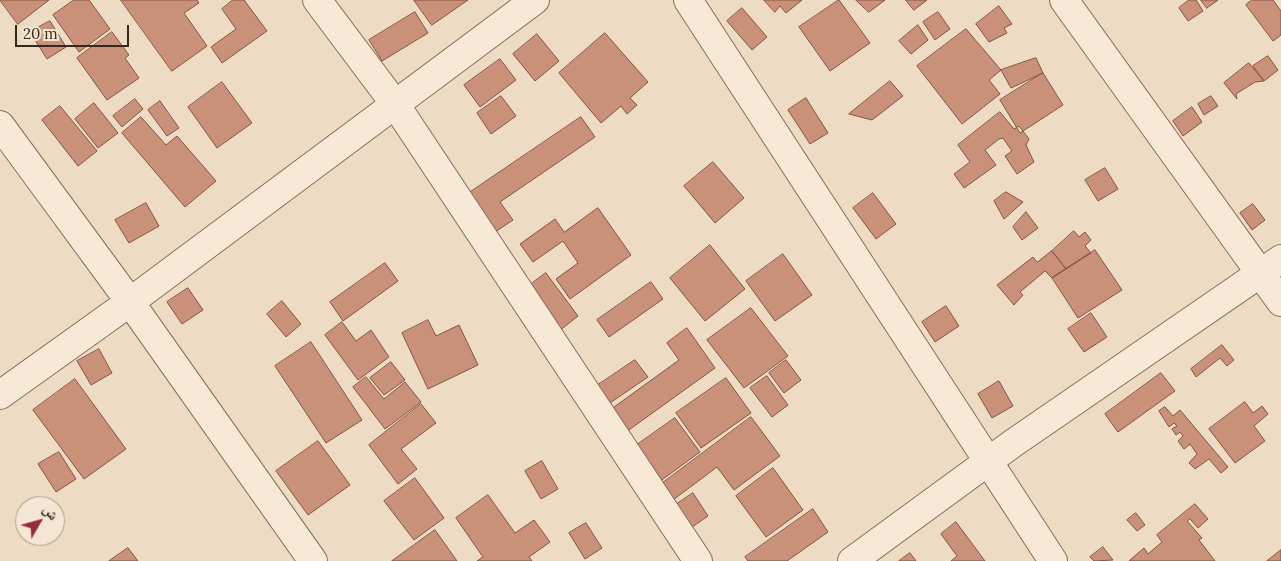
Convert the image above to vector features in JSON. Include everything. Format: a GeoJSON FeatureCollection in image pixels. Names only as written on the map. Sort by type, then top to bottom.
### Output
{"type":"FeatureCollection","features":[{"type":"Feature","properties":{"kind":"street"},"geometry":{"type":"LineString","coordinates":[[317,0],[395,104],[698,561]]}},
{"type":"Feature","properties":{"kind":"street"},"geometry":{"type":"LineString","coordinates":[[0,395],[130,302],[535,0]]}},
{"type":"Feature","properties":{"kind":"street"},"geometry":{"type":"LineString","coordinates":[[688,0],[1053,561]]}},
{"type":"Feature","properties":{"kind":"street"},"geometry":{"type":"LineString","coordinates":[[1064,0],[1272,266],[1281,302]]}},
{"type":"Feature","properties":{"kind":"street"},"geometry":{"type":"LineString","coordinates":[[0,125],[130,302],[313,561]]}},
{"type":"Feature","properties":{"kind":"street"},"geometry":{"type":"LineString","coordinates":[[852,561],[988,461],[1272,266]]}},
{"type":"Feature","properties":{"kind":"building"},"geometry":{"type":"Polygon","coordinates":[[[0,0],[49,0],[18,24],[0,0]]]}},
{"type":"Feature","properties":{"kind":"building"},"geometry":{"type":"Polygon","coordinates":[[[74,0],[89,0],[110,29],[79,52],[53,15],[74,0]]]}},
{"type":"Feature","properties":{"kind":"building"},"geometry":{"type":"Polygon","coordinates":[[[121,0],[197,0],[199,3],[184,13],[207,46],[172,71],[121,0]]]}},
{"type":"Feature","properties":{"kind":"building"},"geometry":{"type":"Polygon","coordinates":[[[233,0],[244,0],[267,31],[222,63],[211,47],[236,29],[222,9],[233,0]]]}},
{"type":"Feature","properties":{"kind":"building"},"geometry":{"type":"Polygon","coordinates":[[[414,0],[468,0],[432,25],[414,0]]]}},
{"type":"Feature","properties":{"kind":"building"},"geometry":{"type":"Polygon","coordinates":[[[764,0],[802,0],[786,13],[780,6],[775,12],[764,0]]]}},
{"type":"Feature","properties":{"kind":"building"},"geometry":{"type":"Polygon","coordinates":[[[839,0],[870,43],[830,71],[799,27],[839,0]]]}},
{"type":"Feature","properties":{"kind":"building"},"geometry":{"type":"Polygon","coordinates":[[[856,0],[885,0],[869,12],[856,0]]]}},
{"type":"Feature","properties":{"kind":"building"},"geometry":{"type":"Polygon","coordinates":[[[906,0],[927,0],[914,10],[906,0]]]}},
{"type":"Feature","properties":{"kind":"building"},"geometry":{"type":"Polygon","coordinates":[[[1189,0],[1196,0],[1203,11],[1188,21],[1179,8],[1189,0]]]}},
{"type":"Feature","properties":{"kind":"building"},"geometry":{"type":"Polygon","coordinates":[[[1201,0],[1218,0],[1207,8],[1201,0]]]}},
{"type":"Feature","properties":{"kind":"building"},"geometry":{"type":"Polygon","coordinates":[[[1252,0],[1273,0],[1281,11],[1281,35],[1273,41],[1246,5],[1252,0]]]}},
{"type":"Feature","properties":{"kind":"building"},"geometry":{"type":"Polygon","coordinates":[[[999,6],[1012,24],[1004,28],[1007,33],[989,42],[976,24],[999,6]]]}},
{"type":"Feature","properties":{"kind":"building"},"geometry":{"type":"Polygon","coordinates":[[[742,8],[767,37],[752,50],[727,21],[742,8]]]}},
{"type":"Feature","properties":{"kind":"building"},"geometry":{"type":"Polygon","coordinates":[[[415,12],[428,33],[382,61],[369,40],[415,12]]]}},
{"type":"Feature","properties":{"kind":"building"},"geometry":{"type":"Polygon","coordinates":[[[938,12],[950,29],[935,40],[923,22],[938,12]]]}},
{"type":"Feature","properties":{"kind":"building"},"geometry":{"type":"Polygon","coordinates":[[[50,21],[66,47],[47,59],[30,32],[50,21]]]}},
{"type":"Feature","properties":{"kind":"building"},"geometry":{"type":"Polygon","coordinates":[[[918,25],[928,40],[911,54],[899,41],[918,25]]]}},
{"type":"Feature","properties":{"kind":"building"},"geometry":{"type":"Polygon","coordinates":[[[966,29],[1001,70],[989,80],[1000,94],[962,124],[917,66],[966,29]]]}},
{"type":"Feature","properties":{"kind":"building"},"geometry":{"type":"Polygon","coordinates":[[[112,32],[129,55],[125,58],[139,78],[107,100],[77,58],[112,32]]]}},
{"type":"Feature","properties":{"kind":"building"},"geometry":{"type":"Polygon","coordinates":[[[605,33],[648,82],[630,98],[637,105],[627,114],[621,106],[601,123],[559,73],[605,33]]]}},
{"type":"Feature","properties":{"kind":"building"},"geometry":{"type":"Polygon","coordinates":[[[537,34],[559,61],[535,81],[513,54],[537,34]]]}},
{"type":"Feature","properties":{"kind":"building"},"geometry":{"type":"Polygon","coordinates":[[[1268,56],[1278,70],[1264,81],[1253,66],[1268,56]]]}},
{"type":"Feature","properties":{"kind":"building"},"geometry":{"type":"Polygon","coordinates":[[[1036,58],[1043,73],[1011,88],[1001,70],[1036,58]]]}},
{"type":"Feature","properties":{"kind":"building"},"geometry":{"type":"Polygon","coordinates":[[[500,59],[516,80],[480,107],[464,85],[500,59]]]}},
{"type":"Feature","properties":{"kind":"building"},"geometry":{"type":"Polygon","coordinates":[[[1249,63],[1264,81],[1255,82],[1236,94],[1237,99],[1224,83],[1249,63]]]}},
{"type":"Feature","properties":{"kind":"building"},"geometry":{"type":"Polygon","coordinates":[[[1043,73],[1063,105],[1020,133],[1000,100],[1043,73]]]}},
{"type":"Feature","properties":{"kind":"building"},"geometry":{"type":"Polygon","coordinates":[[[890,81],[903,96],[872,120],[849,114],[890,81]]]}},
{"type":"Feature","properties":{"kind":"building"},"geometry":{"type":"Polygon","coordinates":[[[222,82],[252,123],[217,148],[188,107],[222,82]]]}},
{"type":"Feature","properties":{"kind":"building"},"geometry":{"type":"Polygon","coordinates":[[[501,96],[516,116],[491,134],[477,113],[501,96]]]}},
{"type":"Feature","properties":{"kind":"building"},"geometry":{"type":"Polygon","coordinates":[[[1211,96],[1218,106],[1204,115],[1198,104],[1211,96]]]}},
{"type":"Feature","properties":{"kind":"building"},"geometry":{"type":"Polygon","coordinates":[[[806,98],[828,133],[810,144],[788,110],[806,98]]]}},
{"type":"Feature","properties":{"kind":"building"},"geometry":{"type":"Polygon","coordinates":[[[135,99],[143,109],[122,127],[113,116],[135,99]]]}},
{"type":"Feature","properties":{"kind":"building"},"geometry":{"type":"Polygon","coordinates":[[[160,101],[179,128],[167,136],[148,110],[160,101]]]}},
{"type":"Feature","properties":{"kind":"building"},"geometry":{"type":"Polygon","coordinates":[[[94,103],[118,133],[98,148],[75,119],[94,103]]]}},
{"type":"Feature","properties":{"kind":"building"},"geometry":{"type":"Polygon","coordinates":[[[60,106],[97,151],[78,166],[42,120],[60,106]]]}},
{"type":"Feature","properties":{"kind":"building"},"geometry":{"type":"Polygon","coordinates":[[[1192,107],[1202,122],[1183,136],[1173,121],[1192,107]]]}},
{"type":"Feature","properties":{"kind":"building"},"geometry":{"type":"Polygon","coordinates":[[[1000,112],[1014,129],[1019,126],[1029,139],[1026,145],[1034,162],[1017,174],[1005,156],[1012,151],[1003,138],[999,139],[985,150],[996,165],[964,188],[954,174],[970,162],[958,145],[1000,112]]]}},
{"type":"Feature","properties":{"kind":"building"},"geometry":{"type":"Polygon","coordinates":[[[141,117],[166,145],[177,136],[216,181],[185,207],[122,133],[141,117]]]}},
{"type":"Feature","properties":{"kind":"building"},"geometry":{"type":"Polygon","coordinates":[[[581,117],[595,137],[500,202],[513,220],[492,234],[466,195],[581,117]]]}},
{"type":"Feature","properties":{"kind":"building"},"geometry":{"type":"Polygon","coordinates":[[[713,162],[744,198],[715,223],[684,186],[713,162]]]}},
{"type":"Feature","properties":{"kind":"building"},"geometry":{"type":"Polygon","coordinates":[[[1105,168],[1118,189],[1098,201],[1085,180],[1105,168]]]}},
{"type":"Feature","properties":{"kind":"building"},"geometry":{"type":"Polygon","coordinates":[[[1006,192],[1023,202],[1004,219],[994,201],[1006,192]]]}},
{"type":"Feature","properties":{"kind":"building"},"geometry":{"type":"Polygon","coordinates":[[[873,193],[896,224],[876,239],[853,208],[873,193]]]}},
{"type":"Feature","properties":{"kind":"building"},"geometry":{"type":"Polygon","coordinates":[[[146,203],[159,226],[129,243],[115,220],[146,203]]]}},
{"type":"Feature","properties":{"kind":"building"},"geometry":{"type":"Polygon","coordinates":[[[1253,204],[1265,220],[1252,230],[1240,213],[1253,204]]]}},
{"type":"Feature","properties":{"kind":"building"},"geometry":{"type":"Polygon","coordinates":[[[598,208],[631,255],[570,299],[556,279],[578,263],[563,241],[533,262],[520,244],[555,219],[564,232],[598,208]]]}},
{"type":"Feature","properties":{"kind":"building"},"geometry":{"type":"Polygon","coordinates":[[[1026,212],[1038,228],[1022,240],[1013,227],[1026,212]]]}},
{"type":"Feature","properties":{"kind":"building"},"geometry":{"type":"Polygon","coordinates":[[[1074,231],[1079,237],[1085,232],[1091,240],[1085,246],[1091,253],[1066,269],[1052,251],[1074,231]]]}},
{"type":"Feature","properties":{"kind":"building"},"geometry":{"type":"Polygon","coordinates":[[[710,245],[745,289],[705,321],[670,278],[710,245]]]}},
{"type":"Feature","properties":{"kind":"building"},"geometry":{"type":"Polygon","coordinates":[[[1095,250],[1122,290],[1078,318],[1052,278],[1095,250]]]}},
{"type":"Feature","properties":{"kind":"building"},"geometry":{"type":"Polygon","coordinates":[[[1052,251],[1066,269],[1052,278],[1045,271],[1020,292],[1023,295],[1014,305],[997,285],[1033,257],[1037,262],[1052,251]]]}},
{"type":"Feature","properties":{"kind":"building"},"geometry":{"type":"Polygon","coordinates":[[[783,254],[812,295],[775,321],[746,281],[783,254]]]}},
{"type":"Feature","properties":{"kind":"building"},"geometry":{"type":"Polygon","coordinates":[[[385,263],[398,281],[343,321],[330,302],[385,263]]]}},
{"type":"Feature","properties":{"kind":"building"},"geometry":{"type":"Polygon","coordinates":[[[546,273],[578,316],[559,331],[527,287],[546,273]]]}},
{"type":"Feature","properties":{"kind":"building"},"geometry":{"type":"Polygon","coordinates":[[[651,282],[663,299],[609,337],[597,320],[651,282]]]}},
{"type":"Feature","properties":{"kind":"building"},"geometry":{"type":"Polygon","coordinates":[[[188,288],[203,310],[182,324],[167,302],[188,288]]]}},
{"type":"Feature","properties":{"kind":"building"},"geometry":{"type":"Polygon","coordinates":[[[282,301],[301,324],[286,337],[267,314],[282,301]]]}},
{"type":"Feature","properties":{"kind":"building"},"geometry":{"type":"Polygon","coordinates":[[[946,306],[959,326],[935,342],[922,322],[946,306]]]}},
{"type":"Feature","properties":{"kind":"building"},"geometry":{"type":"Polygon","coordinates":[[[751,308],[788,356],[744,388],[707,340],[751,308]]]}},
{"type":"Feature","properties":{"kind":"building"},"geometry":{"type":"Polygon","coordinates":[[[1091,313],[1107,337],[1084,352],[1068,329],[1091,313]]]}},
{"type":"Feature","properties":{"kind":"building"},"geometry":{"type":"Polygon","coordinates":[[[428,320],[436,336],[459,325],[478,365],[428,389],[402,333],[428,320]]]}},
{"type":"Feature","properties":{"kind":"building"},"geometry":{"type":"Polygon","coordinates":[[[342,322],[356,341],[371,330],[389,357],[358,380],[325,335],[342,322]]]}},
{"type":"Feature","properties":{"kind":"building"},"geometry":{"type":"Polygon","coordinates":[[[687,328],[715,368],[626,432],[610,410],[679,360],[667,343],[687,328]]]}},
{"type":"Feature","properties":{"kind":"building"},"geometry":{"type":"Polygon","coordinates":[[[311,342],[362,420],[326,443],[275,366],[311,342]]]}},
{"type":"Feature","properties":{"kind":"building"},"geometry":{"type":"Polygon","coordinates":[[[1222,345],[1234,360],[1227,366],[1220,358],[1196,377],[1191,369],[1222,345]]]}},
{"type":"Feature","properties":{"kind":"building"},"geometry":{"type":"Polygon","coordinates":[[[99,349],[112,373],[91,385],[77,361],[99,349]]]}},
{"type":"Feature","properties":{"kind":"building"},"geometry":{"type":"Polygon","coordinates":[[[635,360],[648,377],[607,405],[595,387],[635,360]]]}},
{"type":"Feature","properties":{"kind":"building"},"geometry":{"type":"Polygon","coordinates":[[[786,360],[801,380],[784,393],[769,373],[786,360]]]}},
{"type":"Feature","properties":{"kind":"building"},"geometry":{"type":"Polygon","coordinates":[[[391,362],[405,380],[384,395],[370,378],[391,362]]]}},
{"type":"Feature","properties":{"kind":"building"},"geometry":{"type":"Polygon","coordinates":[[[1161,373],[1175,391],[1118,432],[1105,414],[1161,373]]]}},
{"type":"Feature","properties":{"kind":"building"},"geometry":{"type":"Polygon","coordinates":[[[767,376],[788,405],[772,417],[750,388],[767,376]]]}},
{"type":"Feature","properties":{"kind":"building"},"geometry":{"type":"Polygon","coordinates":[[[366,377],[384,399],[405,382],[421,402],[385,429],[353,387],[366,377]]]}},
{"type":"Feature","properties":{"kind":"building"},"geometry":{"type":"Polygon","coordinates":[[[726,378],[751,413],[701,448],[676,413],[726,378]]]}},
{"type":"Feature","properties":{"kind":"building"},"geometry":{"type":"Polygon","coordinates":[[[75,379],[126,449],[84,479],[33,410],[75,379]]]}},
{"type":"Feature","properties":{"kind":"building"},"geometry":{"type":"Polygon","coordinates":[[[999,381],[1013,406],[992,418],[978,394],[999,381]]]}},
{"type":"Feature","properties":{"kind":"building"},"geometry":{"type":"Polygon","coordinates":[[[1245,402],[1253,413],[1262,406],[1268,414],[1254,426],[1265,441],[1235,463],[1209,429],[1245,402]]]}},
{"type":"Feature","properties":{"kind":"building"},"geometry":{"type":"Polygon","coordinates":[[[421,404],[436,423],[401,449],[417,469],[398,484],[369,445],[421,404]]]}},
{"type":"Feature","properties":{"kind":"building"},"geometry":{"type":"Polygon","coordinates":[[[1165,407],[1173,416],[1180,410],[1228,467],[1221,473],[1209,459],[1195,469],[1189,463],[1197,454],[1190,444],[1184,449],[1178,441],[1183,436],[1180,432],[1176,435],[1172,429],[1177,426],[1174,423],[1169,427],[1159,411],[1165,407]]]}},
{"type":"Feature","properties":{"kind":"building"},"geometry":{"type":"Polygon","coordinates":[[[751,417],[780,456],[734,490],[717,467],[673,500],[660,485],[751,417]]]}},
{"type":"Feature","properties":{"kind":"building"},"geometry":{"type":"Polygon","coordinates":[[[675,418],[700,452],[659,482],[634,447],[675,418]]]}},
{"type":"Feature","properties":{"kind":"building"},"geometry":{"type":"Polygon","coordinates":[[[318,441],[350,485],[308,515],[276,471],[318,441]]]}},
{"type":"Feature","properties":{"kind":"building"},"geometry":{"type":"Polygon","coordinates":[[[59,452],[76,479],[56,492],[38,464],[59,452]]]}},
{"type":"Feature","properties":{"kind":"building"},"geometry":{"type":"Polygon","coordinates":[[[542,461],[558,489],[541,499],[525,471],[542,461]]]}},
{"type":"Feature","properties":{"kind":"building"},"geometry":{"type":"Polygon","coordinates":[[[773,468],[803,510],[766,537],[736,496],[773,468]]]}},
{"type":"Feature","properties":{"kind":"building"},"geometry":{"type":"Polygon","coordinates":[[[415,478],[444,518],[414,540],[384,501],[415,478]]]}},
{"type":"Feature","properties":{"kind":"building"},"geometry":{"type":"Polygon","coordinates":[[[693,493],[708,516],[692,527],[677,504],[693,493]]]}},
{"type":"Feature","properties":{"kind":"building"},"geometry":{"type":"Polygon","coordinates":[[[488,495],[515,533],[534,520],[550,542],[529,557],[532,561],[477,561],[483,557],[456,518],[488,495]]]}},
{"type":"Feature","properties":{"kind":"building"},"geometry":{"type":"Polygon","coordinates":[[[1195,504],[1208,519],[1198,528],[1190,519],[1187,521],[1202,538],[1199,540],[1215,561],[1129,561],[1144,548],[1148,554],[1162,542],[1157,535],[1195,504]]]}},
{"type":"Feature","properties":{"kind":"building"},"geometry":{"type":"Polygon","coordinates":[[[813,509],[828,532],[787,561],[748,561],[745,557],[813,509]]]}},
{"type":"Feature","properties":{"kind":"building"},"geometry":{"type":"Polygon","coordinates":[[[1136,513],[1145,525],[1137,531],[1127,520],[1136,513]]]}},
{"type":"Feature","properties":{"kind":"building"},"geometry":{"type":"Polygon","coordinates":[[[956,522],[985,561],[951,561],[957,556],[941,534],[956,522]]]}},
{"type":"Feature","properties":{"kind":"building"},"geometry":{"type":"Polygon","coordinates":[[[586,523],[602,548],[585,559],[569,533],[586,523]]]}},
{"type":"Feature","properties":{"kind":"building"},"geometry":{"type":"Polygon","coordinates":[[[435,530],[457,561],[392,561],[435,530]]]}},
{"type":"Feature","properties":{"kind":"building"},"geometry":{"type":"Polygon","coordinates":[[[1103,547],[1113,560],[1094,561],[1090,557],[1103,547]]]}},
{"type":"Feature","properties":{"kind":"building"},"geometry":{"type":"Polygon","coordinates":[[[128,548],[138,561],[109,561],[128,548]]]}},
{"type":"Feature","properties":{"kind":"building"},"geometry":{"type":"Polygon","coordinates":[[[1281,550],[1281,561],[1267,561],[1281,550]]]}},
{"type":"Feature","properties":{"kind":"building"},"geometry":{"type":"Polygon","coordinates":[[[910,553],[916,561],[899,561],[910,553]]]}}]}
